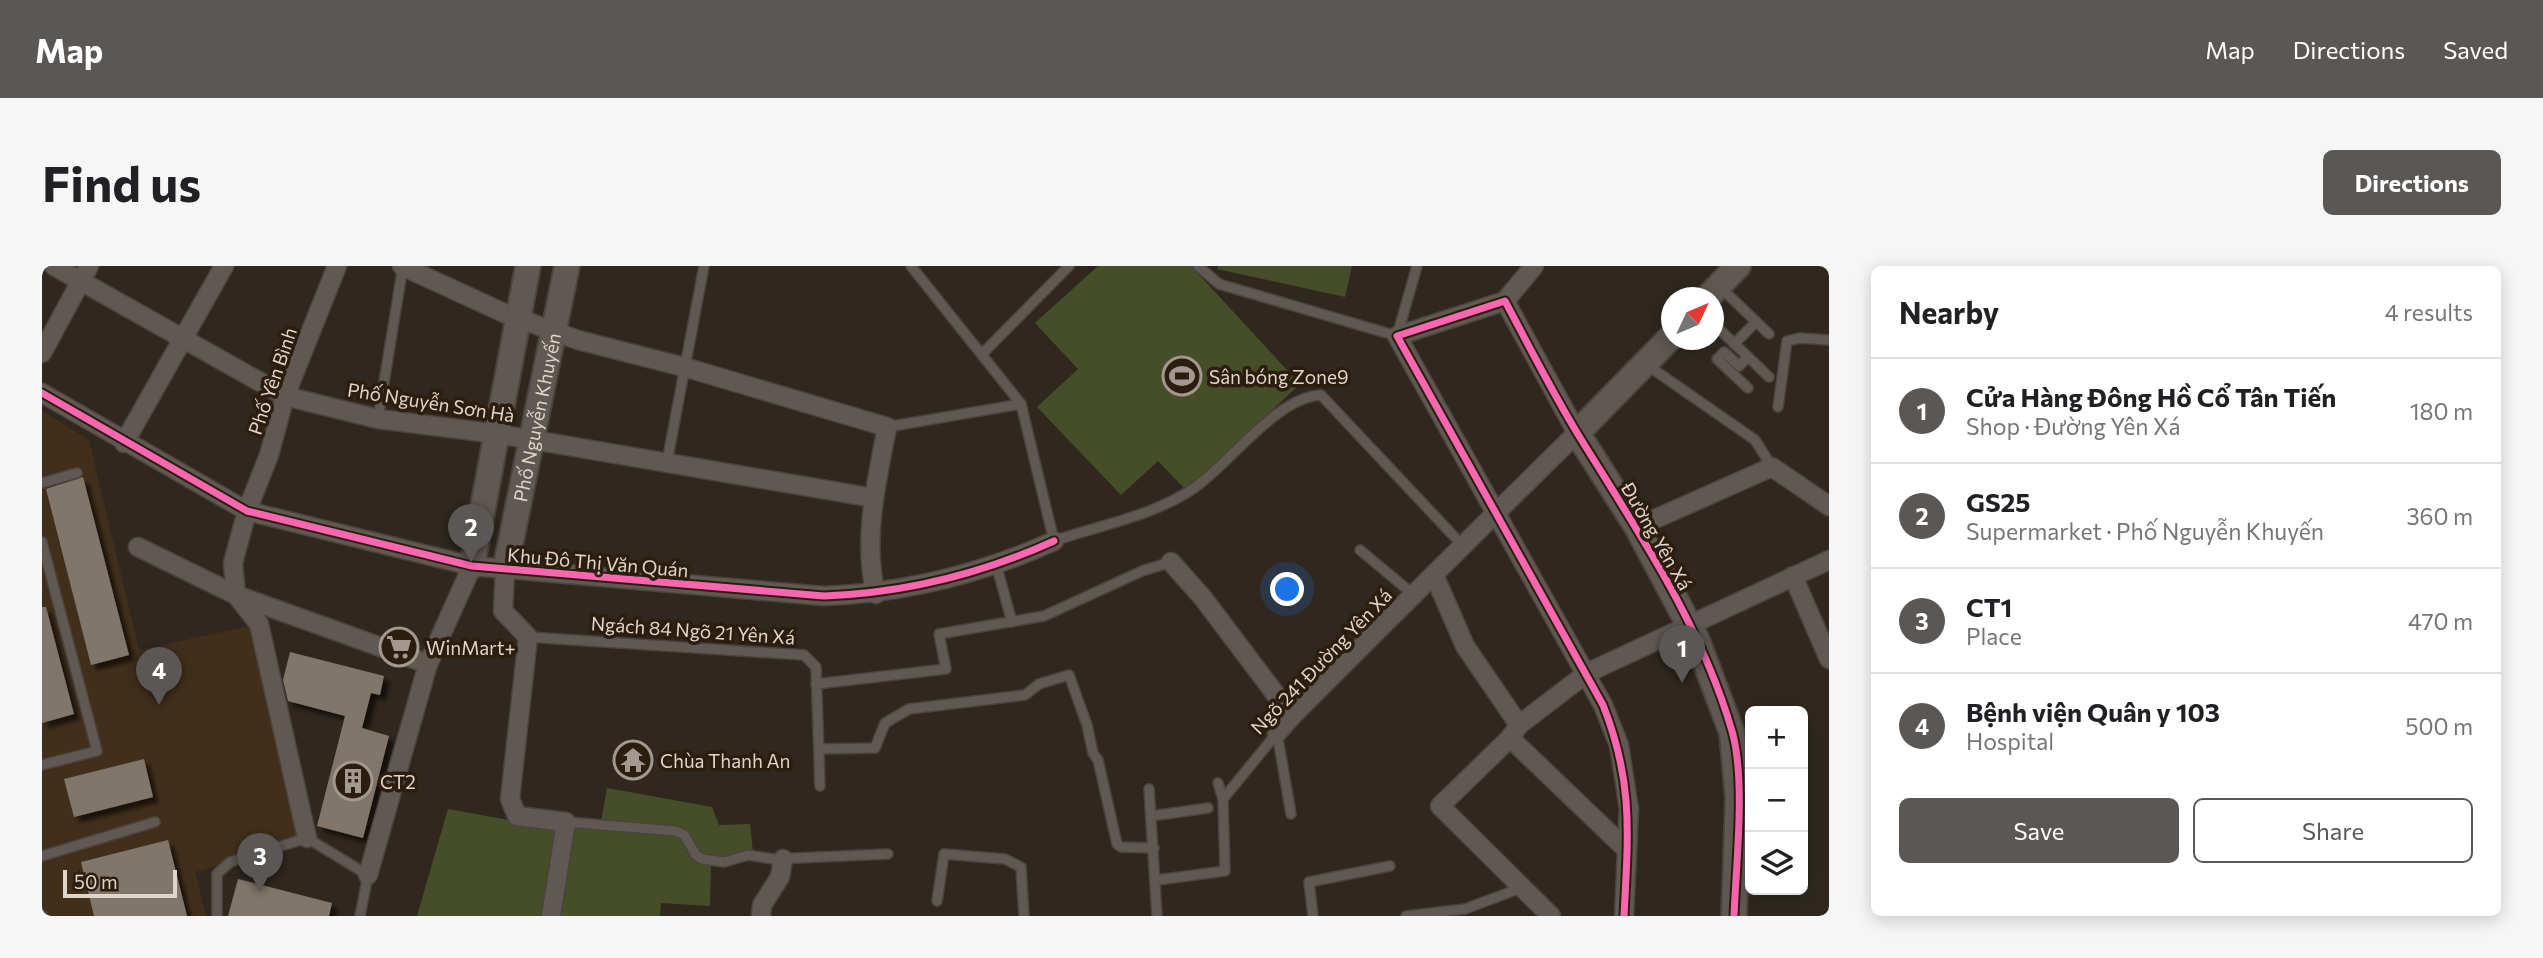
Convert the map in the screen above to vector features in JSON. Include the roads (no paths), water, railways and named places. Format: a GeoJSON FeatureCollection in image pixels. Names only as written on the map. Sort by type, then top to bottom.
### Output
{"type":"FeatureCollection","features":[{"type":"Feature","properties":{"kind":"street","name":"Phố Nguyễn Sơn Hà"},"geometry":{"type":"LineString","coordinates":[[54,266],[85,274],[183,338],[285,397],[378,419],[498,434],[874,498]]}},
{"type":"Feature","properties":{"kind":"street"},"geometry":{"type":"LineString","coordinates":[[124,443],[224,266]]}},
{"type":"Feature","properties":{"kind":"street","name":"Phố Yên Bình"},"geometry":{"type":"LineString","coordinates":[[236,594],[233,563],[247,511],[269,455],[285,397],[337,266]]}},
{"type":"Feature","properties":{"kind":"street"},"geometry":{"type":"LineString","coordinates":[[403,266],[517,318],[554,329],[578,340],[684,367],[887,427],[874,498],[870,555],[876,594]]}},
{"type":"Feature","properties":{"kind":"street","name":"Phố Nguyễn Khuyến"},"geometry":{"type":"LineString","coordinates":[[472,566],[528,266]]}},
{"type":"Feature","properties":{"kind":"street","name":"Phố Nguyễn Khuyến"},"geometry":{"type":"LineString","coordinates":[[505,570],[567,266]]}},
{"type":"Feature","properties":{"kind":"street"},"geometry":{"type":"LineString","coordinates":[[1534,266],[1505,301],[1397,336],[1587,673],[1619,745],[1629,809],[1624,916]]}},
{"type":"Feature","properties":{"kind":"street"},"geometry":{"type":"LineString","coordinates":[[1718,287],[1738,266]]}},
{"type":"Feature","properties":{"kind":"street"},"geometry":{"type":"LineString","coordinates":[[42,353],[85,274]]}},
{"type":"Feature","properties":{"kind":"street","name":"Đường Yên Xá"},"geometry":{"type":"LineString","coordinates":[[1505,301],[1577,433],[1637,527],[1689,624],[1732,733],[1738,799],[1734,916]]}},
{"type":"Feature","properties":{"kind":"street"},"geometry":{"type":"LineString","coordinates":[[1577,433],[1661,347]]}},
{"type":"Feature","properties":{"kind":"street","name":"Khu Đô Thị Văn Quán"},"geometry":{"type":"LineString","coordinates":[[42,393],[124,443],[247,511],[472,566],[824,596],[876,594],[996,564],[1054,541]]}},
{"type":"Feature","properties":{"kind":"street","name":"Ngõ 241 Đường Yên Xá"},"geometry":{"type":"LineString","coordinates":[[1278,733],[1577,433]]}},
{"type":"Feature","properties":{"kind":"street"},"geometry":{"type":"LineString","coordinates":[[1637,527],[1772,467],[1829,506]]}},
{"type":"Feature","properties":{"kind":"street"},"geometry":{"type":"LineString","coordinates":[[138,547],[236,594],[428,664]]}},
{"type":"Feature","properties":{"kind":"street"},"geometry":{"type":"LineString","coordinates":[[1551,916],[1440,806],[1515,731],[1587,673],[1829,560]]}},
{"type":"Feature","properties":{"kind":"street"},"geometry":{"type":"LineString","coordinates":[[1171,562],[1203,598],[1292,716]]}},
{"type":"Feature","properties":{"kind":"street"},"geometry":{"type":"LineString","coordinates":[[368,875],[428,664],[472,566]]}},
{"type":"Feature","properties":{"kind":"street"},"geometry":{"type":"LineString","coordinates":[[505,570],[503,611],[528,637],[509,799],[517,816],[566,822],[551,916]]}},
{"type":"Feature","properties":{"kind":"street"},"geometry":{"type":"LineString","coordinates":[[1435,576],[1465,646],[1515,731],[1628,850]]}},
{"type":"Feature","properties":{"kind":"street"},"geometry":{"type":"LineString","coordinates":[[1793,576],[1829,659]]}},
{"type":"Feature","properties":{"kind":"street"},"geometry":{"type":"LineString","coordinates":[[236,594],[260,624],[307,838]]}},
{"type":"Feature","properties":{"kind":"street"},"geometry":{"type":"LineString","coordinates":[[761,916],[762,905],[780,877],[783,859]]}},
{"type":"Feature","properties":{"kind":"lane"},"geometry":{"type":"LineString","coordinates":[[378,419],[403,266]]}},
{"type":"Feature","properties":{"kind":"lane"},"geometry":{"type":"LineString","coordinates":[[667,462],[704,266]]}},
{"type":"Feature","properties":{"kind":"lane"},"geometry":{"type":"LineString","coordinates":[[911,266],[1021,404],[1054,541],[1175,500],[1209,477],[1282,411],[1307,395],[1321,395],[1464,547]]}},
{"type":"Feature","properties":{"kind":"lane"},"geometry":{"type":"LineString","coordinates":[[982,354],[1069,266]]}},
{"type":"Feature","properties":{"kind":"lane"},"geometry":{"type":"LineString","coordinates":[[1198,266],[1219,284],[1397,336],[1417,266]]}},
{"type":"Feature","properties":{"kind":"lane"},"geometry":{"type":"LineString","coordinates":[[1724,300],[1769,334]]}},
{"type":"Feature","properties":{"kind":"lane"},"geometry":{"type":"LineString","coordinates":[[1734,344],[1756,322]]}},
{"type":"Feature","properties":{"kind":"lane"},"geometry":{"type":"LineString","coordinates":[[1724,334],[1769,377]]}},
{"type":"Feature","properties":{"kind":"lane"},"geometry":{"type":"LineString","coordinates":[[1778,407],[1787,341],[1800,338],[1829,340]]}},
{"type":"Feature","properties":{"kind":"lane"},"geometry":{"type":"LineString","coordinates":[[1748,357],[1739,366],[1724,352],[1717,359],[1748,388]]}},
{"type":"Feature","properties":{"kind":"lane"},"geometry":{"type":"LineString","coordinates":[[1646,363],[1755,440],[1772,467]]}},
{"type":"Feature","properties":{"kind":"lane"},"geometry":{"type":"LineString","coordinates":[[887,427],[1021,404]]}},
{"type":"Feature","properties":{"kind":"lane"},"geometry":{"type":"LineString","coordinates":[[42,483],[77,473]]}},
{"type":"Feature","properties":{"kind":"lane"},"geometry":{"type":"LineString","coordinates":[[42,542],[97,751],[42,765]]}},
{"type":"Feature","properties":{"kind":"lane"},"geometry":{"type":"LineString","coordinates":[[1360,550],[1414,595]]}},
{"type":"Feature","properties":{"kind":"lane"},"geometry":{"type":"LineString","coordinates":[[816,684],[946,669],[939,634],[1044,616],[1142,571],[1171,562]]}},
{"type":"Feature","properties":{"kind":"lane"},"geometry":{"type":"LineString","coordinates":[[996,564],[1012,622]]}},
{"type":"Feature","properties":{"kind":"lane","name":"Ngách 84 Ngõ 21 Yên Xá"},"geometry":{"type":"LineString","coordinates":[[528,637],[804,655],[816,667],[820,786]]}},
{"type":"Feature","properties":{"kind":"lane"},"geometry":{"type":"LineString","coordinates":[[819,749],[875,748],[885,723],[909,709],[1025,695],[1039,684],[1069,675],[1093,753],[1098,760],[1117,844],[1121,847],[1154,848]]}},
{"type":"Feature","properties":{"kind":"lane"},"geometry":{"type":"LineString","coordinates":[[1278,733],[1291,814]]}},
{"type":"Feature","properties":{"kind":"lane","name":"Ngõ 241 Đường Yên Xá"},"geometry":{"type":"LineString","coordinates":[[1223,799],[1278,733]]}},
{"type":"Feature","properties":{"kind":"lane"},"geometry":{"type":"LineString","coordinates":[[1157,880],[1225,871],[1223,799],[1218,783]]}},
{"type":"Feature","properties":{"kind":"lane"},"geometry":{"type":"LineString","coordinates":[[1149,789],[1157,880],[1157,916]]}},
{"type":"Feature","properties":{"kind":"lane"},"geometry":{"type":"LineString","coordinates":[[1152,816],[1208,808]]}},
{"type":"Feature","properties":{"kind":"lane"},"geometry":{"type":"LineString","coordinates":[[42,856],[155,822]]}},
{"type":"Feature","properties":{"kind":"lane"},"geometry":{"type":"LineString","coordinates":[[566,822],[676,831],[684,835],[696,855],[702,859],[724,862],[748,855],[783,859],[888,855]]}},
{"type":"Feature","properties":{"kind":"lane"},"geometry":{"type":"LineString","coordinates":[[218,916],[217,874],[230,862],[307,838],[368,875],[360,916]]}},
{"type":"Feature","properties":{"kind":"lane"},"geometry":{"type":"LineString","coordinates":[[937,901],[944,854],[1005,859],[1021,867],[1024,916]]}},
{"type":"Feature","properties":{"kind":"lane"},"geometry":{"type":"LineString","coordinates":[[1313,916],[1309,882],[1390,866]]}},
{"type":"Feature","properties":{"kind":"lane"},"geometry":{"type":"LineString","coordinates":[[1406,916],[1465,909],[1521,888]]}},
{"type":"Feature","properties":{"kind":"place","name":"Sân bóng Zone9"},"geometry":{"type":"Point","coordinates":[1182,376]}},
{"type":"Feature","properties":{"kind":"place","name":"GS25"},"geometry":{"type":"Point","coordinates":[471,562]}},
{"type":"Feature","properties":{"kind":"place","name":"WinMart+"},"geometry":{"type":"Point","coordinates":[399,647]}},
{"type":"Feature","properties":{"kind":"place","name":"Cửa Hàng Đông Hồ Cổ Tân Tiến"},"geometry":{"type":"Point","coordinates":[1682,683]}},
{"type":"Feature","properties":{"kind":"place","name":"Bệnh viện Quân y 103"},"geometry":{"type":"Point","coordinates":[159,705]}},
{"type":"Feature","properties":{"kind":"place","name":"Chùa Thanh An"},"geometry":{"type":"Point","coordinates":[633,760]}},
{"type":"Feature","properties":{"kind":"place","name":"CT2"},"geometry":{"type":"Point","coordinates":[353,781]}},
{"type":"Feature","properties":{"kind":"place","name":"CT1"},"geometry":{"type":"Point","coordinates":[260,891]}}]}
